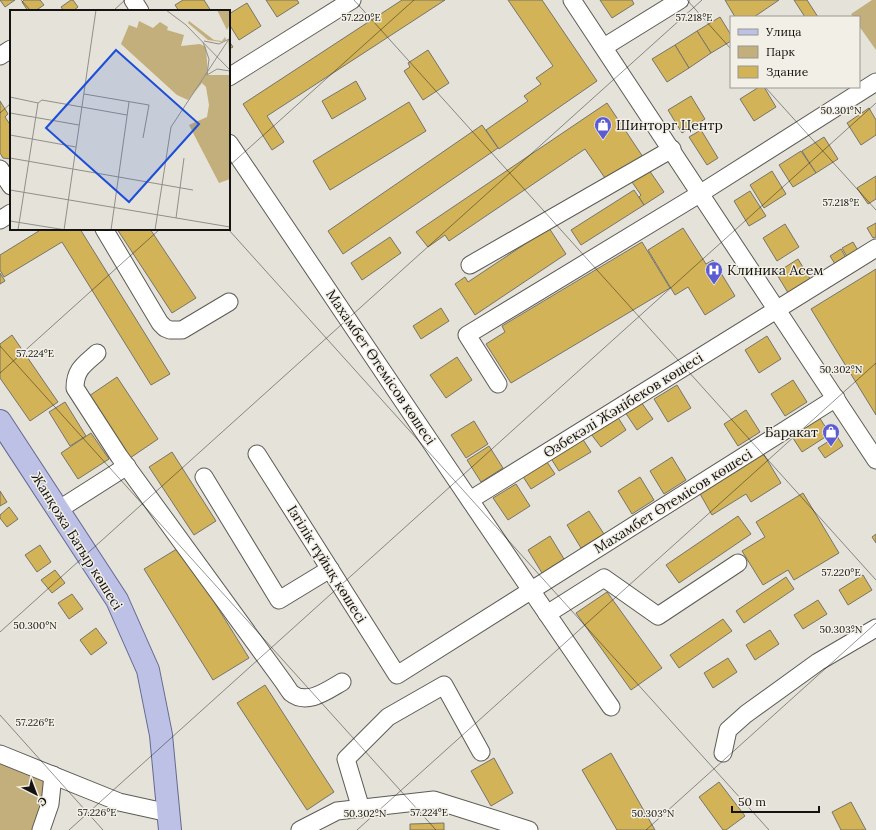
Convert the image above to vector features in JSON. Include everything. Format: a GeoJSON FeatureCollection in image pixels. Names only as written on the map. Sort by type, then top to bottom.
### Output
{"type":"FeatureCollection","features":[{"type":"Feature","properties":{"kind":"main road","name":"Жанқожа Батыр көшесі"},"geometry":{"type":"LineString","coordinates":[[0,422],[117,600],[148,670],[160,735],[170,822]]}},
{"type":"Feature","properties":{"kind":"street"},"geometry":{"type":"LineString","coordinates":[[133,0],[139,10]]}},
{"type":"Feature","properties":{"kind":"street"},"geometry":{"type":"LineString","coordinates":[[230,76],[352,0]]}},
{"type":"Feature","properties":{"kind":"street"},"geometry":{"type":"LineString","coordinates":[[572,0],[672,149],[776,310],[876,460]]}},
{"type":"Feature","properties":{"kind":"street"},"geometry":{"type":"LineString","coordinates":[[604,47],[680,0]]}},
{"type":"Feature","properties":{"kind":"street"},"geometry":{"type":"LineString","coordinates":[[0,56],[10,50]]}},
{"type":"Feature","properties":{"kind":"street"},"geometry":{"type":"LineString","coordinates":[[498,384],[467,335],[876,82]]}},
{"type":"Feature","properties":{"kind":"street","name":"Махамбет Өтемісов көшесі"},"geometry":{"type":"LineString","coordinates":[[230,144],[531,591]]}},
{"type":"Feature","properties":{"kind":"street"},"geometry":{"type":"LineString","coordinates":[[470,265],[672,149]]}},
{"type":"Feature","properties":{"kind":"street"},"geometry":{"type":"LineString","coordinates":[[0,169],[10,184]]}},
{"type":"Feature","properties":{"kind":"street"},"geometry":{"type":"LineString","coordinates":[[0,220],[10,214]]}},
{"type":"Feature","properties":{"kind":"street"},"geometry":{"type":"LineString","coordinates":[[105,230],[160,323],[165,328],[170,330],[182,330],[229,302]]}},
{"type":"Feature","properties":{"kind":"street","name":"Өзбекәлі Жәнібеков көшесі"},"geometry":{"type":"LineString","coordinates":[[470,500],[876,248]]}},
{"type":"Feature","properties":{"kind":"street"},"geometry":{"type":"LineString","coordinates":[[97,353],[78,370],[75,379],[75,388],[126,466],[292,693],[302,699],[319,695],[342,682]]}},
{"type":"Feature","properties":{"kind":"street","name":"Махамбет Өтемісов көшесі"},"geometry":{"type":"LineString","coordinates":[[397,675],[836,398]]}},
{"type":"Feature","properties":{"kind":"street","name":"Ізгілік тұйық көшесі"},"geometry":{"type":"LineString","coordinates":[[257,454],[397,675]]}},
{"type":"Feature","properties":{"kind":"street"},"geometry":{"type":"LineString","coordinates":[[58,510],[126,466]]}},
{"type":"Feature","properties":{"kind":"street"},"geometry":{"type":"LineString","coordinates":[[204,477],[279,600],[330,569]]}},
{"type":"Feature","properties":{"kind":"street"},"geometry":{"type":"LineString","coordinates":[[546,614],[604,578],[658,616],[738,563]]}},
{"type":"Feature","properties":{"kind":"street"},"geometry":{"type":"LineString","coordinates":[[531,591],[611,707]]}},
{"type":"Feature","properties":{"kind":"street"},"geometry":{"type":"LineString","coordinates":[[723,753],[728,730],[746,714],[818,662],[876,628]]}},
{"type":"Feature","properties":{"kind":"street"},"geometry":{"type":"LineString","coordinates":[[361,809],[346,759],[388,717],[444,685],[481,752]]}},
{"type":"Feature","properties":{"kind":"street"},"geometry":{"type":"LineString","coordinates":[[0,754],[170,822]]}},
{"type":"Feature","properties":{"kind":"street"},"geometry":{"type":"LineString","coordinates":[[41,830],[50,804],[53,775]]}},
{"type":"Feature","properties":{"kind":"street"},"geometry":{"type":"LineString","coordinates":[[300,830],[337,811],[434,800],[529,830]]}},
{"type":"Feature","properties":{"kind":"green space"},"geometry":{"type":"Polygon","coordinates":[[[872,0],[876,0],[876,50],[860,27],[860,16],[852,16],[851,14],[872,0]]]}},
{"type":"Feature","properties":{"kind":"green space"},"geometry":{"type":"Polygon","coordinates":[[[0,754],[53,775],[39,830],[0,830],[0,754]]]}},
{"type":"Feature","properties":{"kind":"building"},"geometry":{"type":"Polygon","coordinates":[[[0,0],[15,0],[5,7],[0,0]]]}},
{"type":"Feature","properties":{"kind":"building"},"geometry":{"type":"Polygon","coordinates":[[[24,0],[40,0],[44,5],[36,10],[27,10],[22,2],[24,0]]]}},
{"type":"Feature","properties":{"kind":"building"},"geometry":{"type":"Polygon","coordinates":[[[73,0],[78,7],[74,10],[63,10],[61,7],[73,0]]]}},
{"type":"Feature","properties":{"kind":"building"},"geometry":{"type":"Polygon","coordinates":[[[183,0],[204,0],[210,10],[178,10],[175,5],[183,0]]]}},
{"type":"Feature","properties":{"kind":"building"},"geometry":{"type":"Polygon","coordinates":[[[266,0],[297,0],[299,3],[277,17],[266,0]]]}},
{"type":"Feature","properties":{"kind":"building"},"geometry":{"type":"Polygon","coordinates":[[[402,0],[445,0],[267,116],[284,142],[272,150],[243,104],[402,0]]]}},
{"type":"Feature","properties":{"kind":"building"},"geometry":{"type":"Polygon","coordinates":[[[508,0],[542,0],[597,81],[499,149],[486,130],[528,101],[524,96],[541,84],[536,78],[553,66],[508,0]]]}},
{"type":"Feature","properties":{"kind":"building"},"geometry":{"type":"Polygon","coordinates":[[[600,0],[632,0],[634,4],[612,18],[600,0]]]}},
{"type":"Feature","properties":{"kind":"building"},"geometry":{"type":"Polygon","coordinates":[[[725,0],[779,0],[755,16],[734,16],[725,0]]]}},
{"type":"Feature","properties":{"kind":"building"},"geometry":{"type":"Polygon","coordinates":[[[794,0],[807,0],[817,16],[804,16],[794,0]]]}},
{"type":"Feature","properties":{"kind":"building"},"geometry":{"type":"Polygon","coordinates":[[[247,3],[261,26],[239,40],[230,26],[230,13],[247,3]]]}},
{"type":"Feature","properties":{"kind":"building"},"geometry":{"type":"Polygon","coordinates":[[[720,17],[730,33],[730,42],[711,53],[697,31],[720,17]]]}},
{"type":"Feature","properties":{"kind":"building"},"geometry":{"type":"Polygon","coordinates":[[[697,31],[711,53],[689,68],[675,45],[697,31]]]}},
{"type":"Feature","properties":{"kind":"building"},"geometry":{"type":"Polygon","coordinates":[[[675,45],[689,68],[667,82],[652,59],[675,45]]]}},
{"type":"Feature","properties":{"kind":"building"},"geometry":{"type":"Polygon","coordinates":[[[428,50],[449,83],[423,100],[404,71],[410,67],[408,63],[428,50]]]}},
{"type":"Feature","properties":{"kind":"building"},"geometry":{"type":"Polygon","coordinates":[[[356,81],[366,99],[332,119],[322,101],[356,81]]]}},
{"type":"Feature","properties":{"kind":"building"},"geometry":{"type":"Polygon","coordinates":[[[757,88],[765,88],[776,107],[754,121],[740,99],[757,88]]]}},
{"type":"Feature","properties":{"kind":"building"},"geometry":{"type":"Polygon","coordinates":[[[691,96],[705,119],[682,133],[668,110],[691,96]]]}},
{"type":"Feature","properties":{"kind":"building"},"geometry":{"type":"Polygon","coordinates":[[[0,101],[8,114],[5,117],[10,124],[10,159],[3,158],[0,153],[0,101]]]}},
{"type":"Feature","properties":{"kind":"building"},"geometry":{"type":"Polygon","coordinates":[[[409,102],[426,131],[330,190],[313,161],[409,102]]]}},
{"type":"Feature","properties":{"kind":"building"},"geometry":{"type":"Polygon","coordinates":[[[607,103],[643,157],[607,181],[585,149],[449,241],[445,235],[428,247],[416,232],[607,103]]]}},
{"type":"Feature","properties":{"kind":"building"},"geometry":{"type":"Polygon","coordinates":[[[869,108],[876,120],[876,135],[861,145],[847,123],[869,108]]]}},
{"type":"Feature","properties":{"kind":"building"},"geometry":{"type":"Polygon","coordinates":[[[482,125],[498,148],[343,254],[328,231],[482,125]]]}},
{"type":"Feature","properties":{"kind":"building"},"geometry":{"type":"Polygon","coordinates":[[[701,130],[718,158],[707,165],[689,137],[701,130]]]}},
{"type":"Feature","properties":{"kind":"building"},"geometry":{"type":"Polygon","coordinates":[[[824,137],[838,159],[816,173],[802,151],[824,137]]]}},
{"type":"Feature","properties":{"kind":"building"},"geometry":{"type":"Polygon","coordinates":[[[801,151],[816,173],[793,187],[779,165],[801,151]]]}},
{"type":"Feature","properties":{"kind":"building"},"geometry":{"type":"Polygon","coordinates":[[[649,170],[664,192],[644,205],[639,197],[641,195],[632,182],[649,170]]]}},
{"type":"Feature","properties":{"kind":"building"},"geometry":{"type":"Polygon","coordinates":[[[772,171],[786,194],[764,208],[750,185],[772,171]]]}},
{"type":"Feature","properties":{"kind":"building"},"geometry":{"type":"Polygon","coordinates":[[[876,176],[876,199],[868,204],[857,188],[876,176]]]}},
{"type":"Feature","properties":{"kind":"building"},"geometry":{"type":"Polygon","coordinates":[[[634,190],[644,205],[581,245],[571,230],[634,190]]]}},
{"type":"Feature","properties":{"kind":"building"},"geometry":{"type":"Polygon","coordinates":[[[750,191],[766,216],[749,226],[734,201],[750,191]]]}},
{"type":"Feature","properties":{"kind":"building"},"geometry":{"type":"Polygon","coordinates":[[[876,223],[876,237],[873,238],[867,228],[876,223]]]}},
{"type":"Feature","properties":{"kind":"building"},"geometry":{"type":"Polygon","coordinates":[[[785,224],[799,247],[777,261],[763,238],[785,224]]]}},
{"type":"Feature","properties":{"kind":"building"},"geometry":{"type":"Polygon","coordinates":[[[549,228],[566,254],[475,315],[455,284],[465,277],[468,282],[549,228]]]}},
{"type":"Feature","properties":{"kind":"building"},"geometry":{"type":"Polygon","coordinates":[[[683,228],[706,264],[713,260],[735,296],[705,315],[688,287],[675,295],[648,250],[683,228]]]}},
{"type":"Feature","properties":{"kind":"building"},"geometry":{"type":"Polygon","coordinates":[[[40,230],[81,230],[170,374],[151,385],[62,242],[4,277],[0,270],[0,255],[40,230]]]}},
{"type":"Feature","properties":{"kind":"building"},"geometry":{"type":"Polygon","coordinates":[[[118,230],[151,230],[196,298],[172,313],[118,230]]]}},
{"type":"Feature","properties":{"kind":"building"},"geometry":{"type":"Polygon","coordinates":[[[390,237],[401,253],[362,280],[351,263],[390,237]]]}},
{"type":"Feature","properties":{"kind":"building"},"geometry":{"type":"Polygon","coordinates":[[[642,242],[670,288],[511,383],[486,344],[505,332],[502,326],[642,242]]]}},
{"type":"Feature","properties":{"kind":"building"},"geometry":{"type":"Polygon","coordinates":[[[853,242],[860,254],[849,260],[842,248],[853,242]]]}},
{"type":"Feature","properties":{"kind":"building"},"geometry":{"type":"Polygon","coordinates":[[[841,249],[848,261],[837,267],[830,256],[841,249]]]}},
{"type":"Feature","properties":{"kind":"building"},"geometry":{"type":"Polygon","coordinates":[[[798,259],[812,282],[790,296],[776,273],[798,259]]]}},
{"type":"Feature","properties":{"kind":"building"},"geometry":{"type":"Polygon","coordinates":[[[876,269],[876,415],[811,309],[876,269]]]}},
{"type":"Feature","properties":{"kind":"building"},"geometry":{"type":"Polygon","coordinates":[[[0,273],[5,281],[0,284],[0,273]]]}},
{"type":"Feature","properties":{"kind":"building"},"geometry":{"type":"Polygon","coordinates":[[[441,308],[449,321],[421,339],[413,326],[441,308]]]}},
{"type":"Feature","properties":{"kind":"building"},"geometry":{"type":"Polygon","coordinates":[[[12,335],[58,402],[30,421],[0,378],[0,344],[12,335]]]}},
{"type":"Feature","properties":{"kind":"building"},"geometry":{"type":"Polygon","coordinates":[[[767,336],[781,359],[759,373],[745,350],[767,336]]]}},
{"type":"Feature","properties":{"kind":"building"},"geometry":{"type":"Polygon","coordinates":[[[457,357],[472,380],[446,398],[430,375],[457,357]]]}},
{"type":"Feature","properties":{"kind":"building"},"geometry":{"type":"Polygon","coordinates":[[[117,377],[158,439],[130,458],[89,396],[117,377]]]}},
{"type":"Feature","properties":{"kind":"building"},"geometry":{"type":"Polygon","coordinates":[[[793,380],[807,402],[785,416],[771,394],[793,380]]]}},
{"type":"Feature","properties":{"kind":"building"},"geometry":{"type":"Polygon","coordinates":[[[677,385],[691,408],[668,422],[654,399],[677,385]]]}},
{"type":"Feature","properties":{"kind":"building"},"geometry":{"type":"Polygon","coordinates":[[[65,402],[86,436],[70,446],[49,412],[65,402]]]}},
{"type":"Feature","properties":{"kind":"building"},"geometry":{"type":"Polygon","coordinates":[[[641,402],[653,419],[637,430],[625,412],[641,402]]]}},
{"type":"Feature","properties":{"kind":"building"},"geometry":{"type":"Polygon","coordinates":[[[746,410],[760,432],[738,446],[724,424],[746,410]]]}},
{"type":"Feature","properties":{"kind":"building"},"geometry":{"type":"Polygon","coordinates":[[[617,416],[626,430],[601,447],[591,434],[617,416]]]}},
{"type":"Feature","properties":{"kind":"building"},"geometry":{"type":"Polygon","coordinates":[[[819,417],[830,434],[802,452],[791,435],[819,417]]]}},
{"type":"Feature","properties":{"kind":"building"},"geometry":{"type":"Polygon","coordinates":[[[474,421],[488,444],[466,458],[451,435],[474,421]]]}},
{"type":"Feature","properties":{"kind":"building"},"geometry":{"type":"Polygon","coordinates":[[[91,433],[109,459],[78,479],[61,453],[91,433]]]}},
{"type":"Feature","properties":{"kind":"building","name":"Баракат"},"geometry":{"type":"Polygon","coordinates":[[[837,436],[843,446],[825,458],[818,448],[837,436]]]}},
{"type":"Feature","properties":{"kind":"building"},"geometry":{"type":"Polygon","coordinates":[[[582,438],[591,452],[559,471],[550,457],[582,438]]]}},
{"type":"Feature","properties":{"kind":"building"},"geometry":{"type":"Polygon","coordinates":[[[489,446],[503,468],[481,482],[467,460],[489,446]]]}},
{"type":"Feature","properties":{"kind":"building"},"geometry":{"type":"Polygon","coordinates":[[[172,452],[216,521],[194,535],[149,467],[172,452]]]}},
{"type":"Feature","properties":{"kind":"building"},"geometry":{"type":"Polygon","coordinates":[[[763,453],[781,483],[751,502],[746,494],[712,515],[699,492],[763,453]]]}},
{"type":"Feature","properties":{"kind":"building"},"geometry":{"type":"Polygon","coordinates":[[[672,457],[686,480],[664,494],[650,471],[672,457]]]}},
{"type":"Feature","properties":{"kind":"building"},"geometry":{"type":"Polygon","coordinates":[[[545,459],[555,474],[531,489],[522,475],[545,459]]]}},
{"type":"Feature","properties":{"kind":"building"},"geometry":{"type":"Polygon","coordinates":[[[640,477],[654,500],[632,514],[618,491],[640,477]]]}},
{"type":"Feature","properties":{"kind":"building"},"geometry":{"type":"Polygon","coordinates":[[[516,484],[530,506],[508,520],[493,498],[516,484]]]}},
{"type":"Feature","properties":{"kind":"building"},"geometry":{"type":"Polygon","coordinates":[[[0,491],[7,502],[0,506],[0,491]]]}},
{"type":"Feature","properties":{"kind":"building"},"geometry":{"type":"Polygon","coordinates":[[[803,493],[839,553],[794,580],[788,570],[763,585],[742,551],[765,537],[756,522],[803,493]]]}},
{"type":"Feature","properties":{"kind":"building"},"geometry":{"type":"Polygon","coordinates":[[[9,507],[18,519],[7,527],[0,518],[0,515],[9,507]]]}},
{"type":"Feature","properties":{"kind":"building"},"geometry":{"type":"Polygon","coordinates":[[[589,511],[604,534],[581,548],[567,525],[589,511]]]}},
{"type":"Feature","properties":{"kind":"building"},"geometry":{"type":"Polygon","coordinates":[[[738,516],[751,534],[679,583],[666,565],[738,516]]]}},
{"type":"Feature","properties":{"kind":"building"},"geometry":{"type":"Polygon","coordinates":[[[876,534],[876,543],[872,537],[876,534]]]}},
{"type":"Feature","properties":{"kind":"building"},"geometry":{"type":"Polygon","coordinates":[[[550,536],[564,559],[542,573],[528,550],[550,536]]]}},
{"type":"Feature","properties":{"kind":"building"},"geometry":{"type":"Polygon","coordinates":[[[40,545],[51,562],[37,572],[25,555],[40,545]]]}},
{"type":"Feature","properties":{"kind":"building"},"geometry":{"type":"Polygon","coordinates":[[[180,547],[249,658],[213,680],[144,569],[180,547]]]}},
{"type":"Feature","properties":{"kind":"building"},"geometry":{"type":"Polygon","coordinates":[[[55,570],[65,583],[52,593],[41,580],[55,570]]]}},
{"type":"Feature","properties":{"kind":"building"},"geometry":{"type":"Polygon","coordinates":[[[863,575],[872,590],[848,605],[839,590],[863,575]]]}},
{"type":"Feature","properties":{"kind":"building"},"geometry":{"type":"Polygon","coordinates":[[[786,577],[794,589],[744,623],[736,611],[786,577]]]}},
{"type":"Feature","properties":{"kind":"building"},"geometry":{"type":"Polygon","coordinates":[[[607,592],[662,668],[631,690],[576,613],[607,592]]]}},
{"type":"Feature","properties":{"kind":"building"},"geometry":{"type":"Polygon","coordinates":[[[72,594],[83,609],[69,619],[58,603],[72,594]]]}},
{"type":"Feature","properties":{"kind":"building"},"geometry":{"type":"Polygon","coordinates":[[[818,600],[827,614],[803,629],[794,615],[818,600]]]}},
{"type":"Feature","properties":{"kind":"building"},"geometry":{"type":"Polygon","coordinates":[[[723,619],[732,631],[679,668],[670,655],[723,619]]]}},
{"type":"Feature","properties":{"kind":"building"},"geometry":{"type":"Polygon","coordinates":[[[96,628],[107,643],[91,655],[80,640],[96,628]]]}},
{"type":"Feature","properties":{"kind":"building"},"geometry":{"type":"Polygon","coordinates":[[[770,630],[779,644],[755,660],[746,645],[770,630]]]}},
{"type":"Feature","properties":{"kind":"building"},"geometry":{"type":"Polygon","coordinates":[[[728,658],[737,672],[713,688],[704,673],[728,658]]]}},
{"type":"Feature","properties":{"kind":"building"},"geometry":{"type":"Polygon","coordinates":[[[265,685],[334,792],[307,810],[237,703],[265,685]]]}},
{"type":"Feature","properties":{"kind":"building"},"geometry":{"type":"Polygon","coordinates":[[[611,753],[655,830],[617,830],[582,770],[611,753]]]}},
{"type":"Feature","properties":{"kind":"building"},"geometry":{"type":"Polygon","coordinates":[[[494,758],[513,793],[491,806],[471,771],[494,758]]]}},
{"type":"Feature","properties":{"kind":"building"},"geometry":{"type":"Polygon","coordinates":[[[719,782],[745,816],[726,830],[723,830],[699,797],[719,782]]]}},
{"type":"Feature","properties":{"kind":"building"},"geometry":{"type":"Polygon","coordinates":[[[851,802],[866,830],[841,830],[832,812],[851,802]]]}},
{"type":"Feature","properties":{"kind":"building"},"geometry":{"type":"Polygon","coordinates":[[[444,823],[444,830],[410,830],[410,824],[444,823]]]}},
{"type":"Feature","properties":{"kind":"place","name":"Шинторг Центр"},"geometry":{"type":"Point","coordinates":[603,140]}},
{"type":"Feature","properties":{"kind":"place","name":"Клиника Асем"},"geometry":{"type":"Point","coordinates":[714,285]}},
{"type":"Feature","properties":{"kind":"place","name":"Баракат"},"geometry":{"type":"Point","coordinates":[831,447]}}]}
